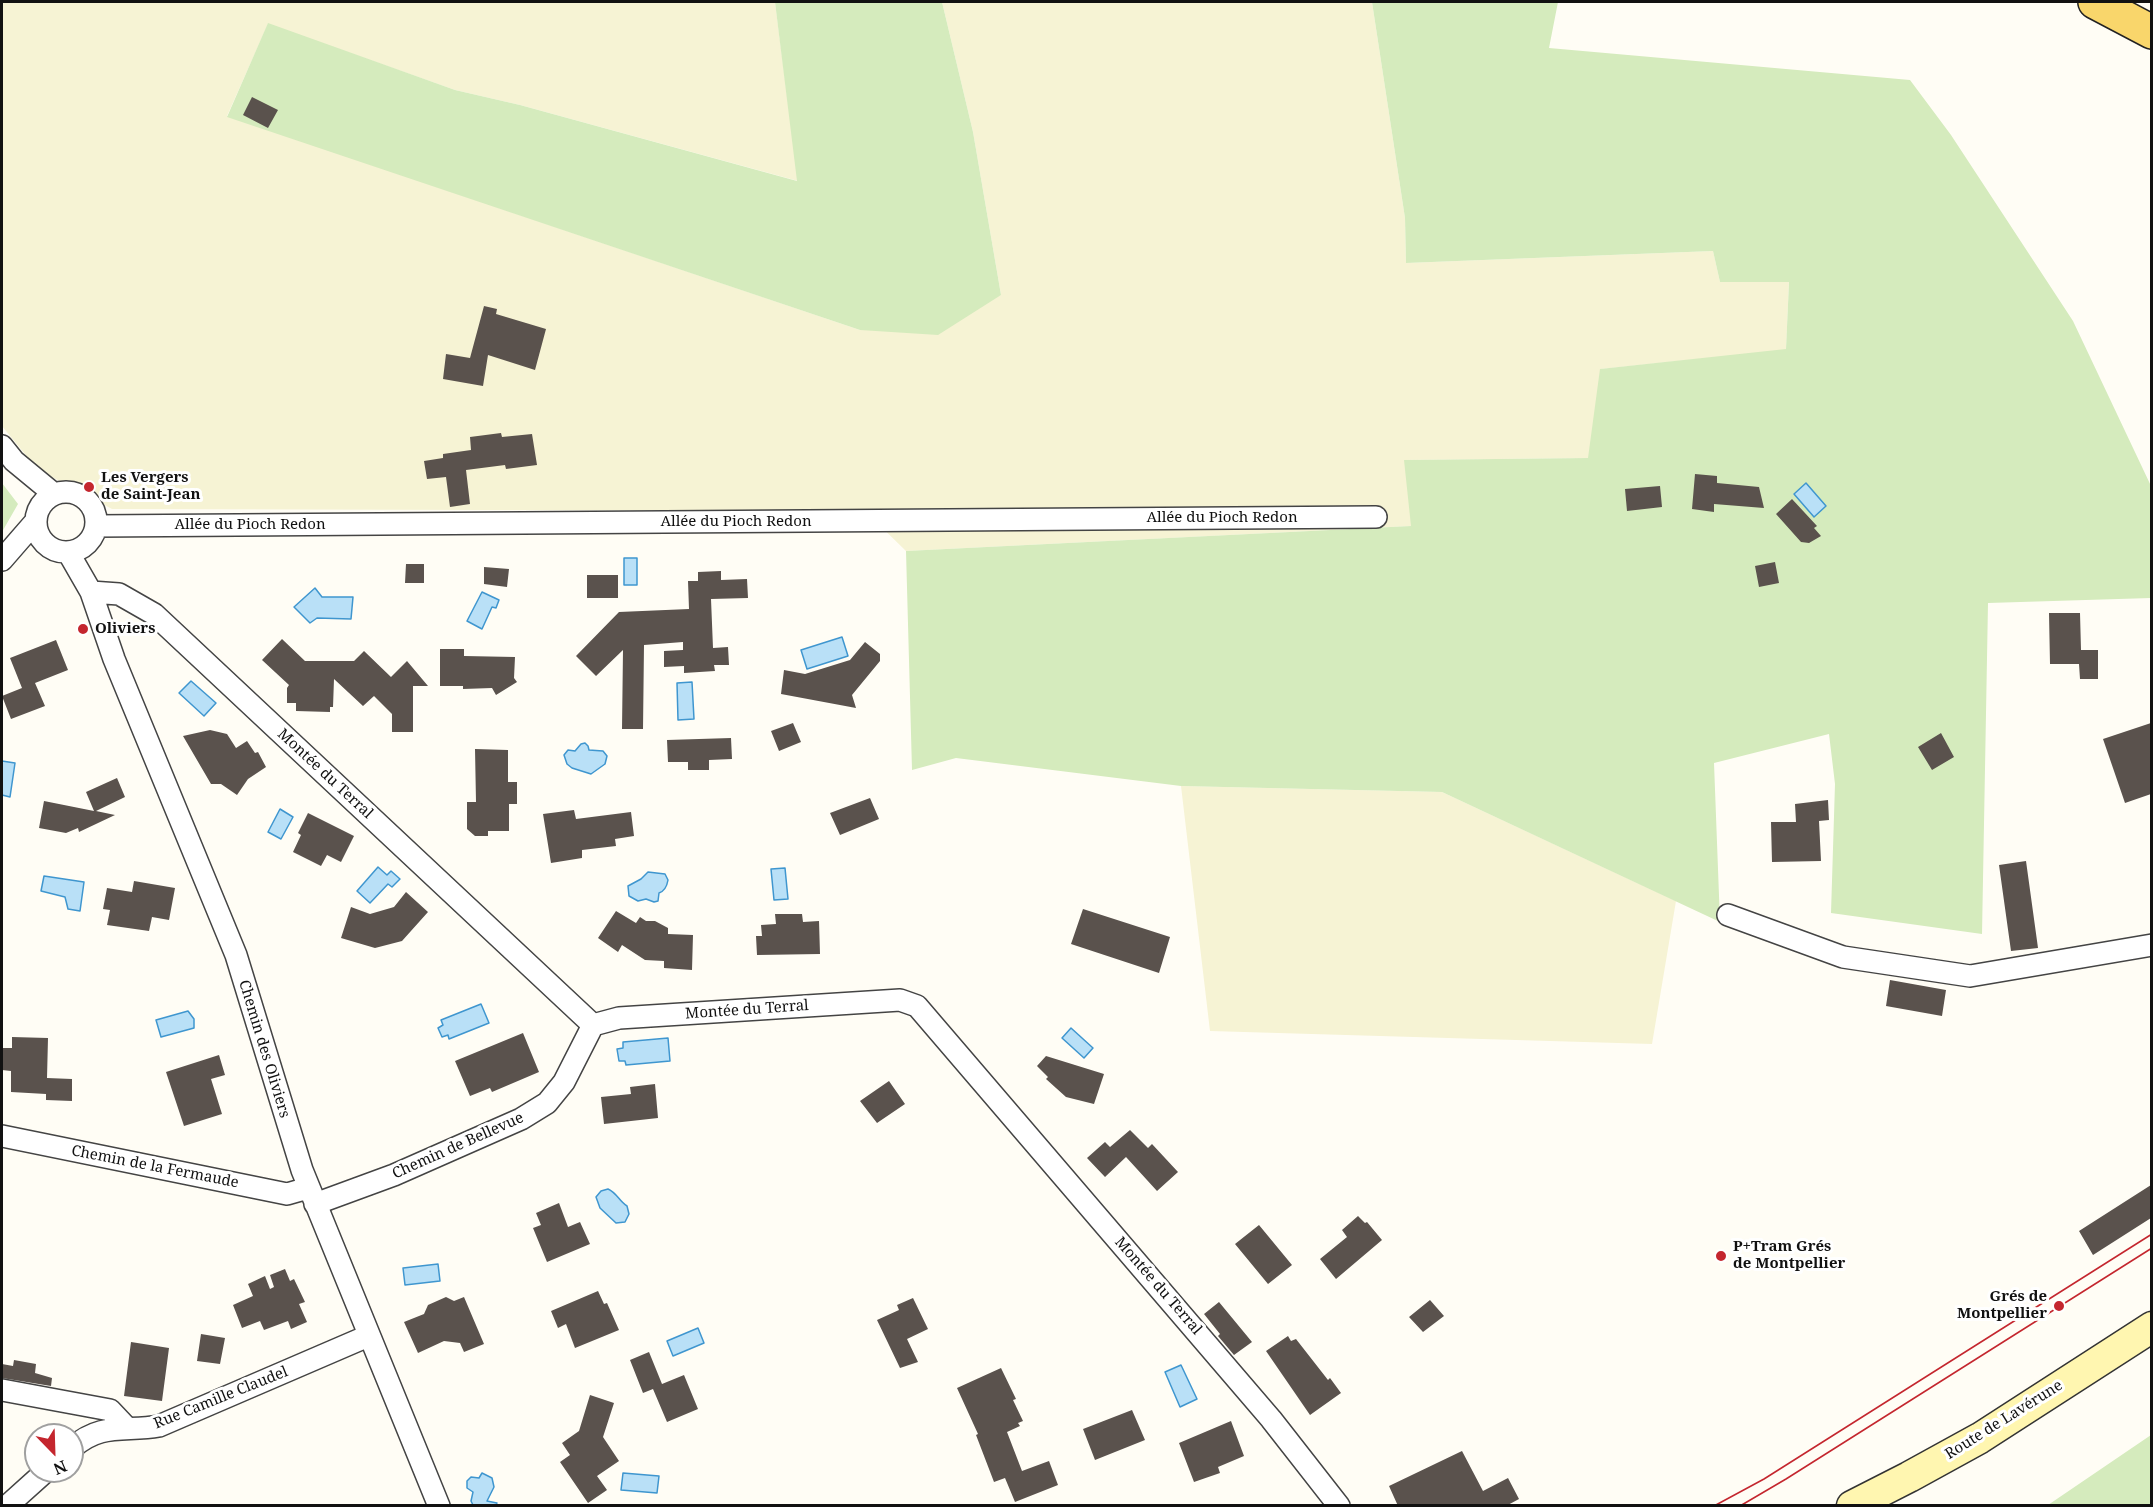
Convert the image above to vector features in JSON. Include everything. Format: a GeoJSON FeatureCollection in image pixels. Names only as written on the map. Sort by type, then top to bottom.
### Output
{"type":"FeatureCollection","features":[{"type":"Feature","properties":{"kind":"main road"},"geometry":{"type":"LineString","coordinates":[[2095,2],[2151,32]]}},
{"type":"Feature","properties":{"kind":"main road","name":"Route de Lavérune"},"geometry":{"type":"LineString","coordinates":[[1852,1506],[1980,1437],[2151,1327]]}},
{"type":"Feature","properties":{"kind":"street","name":"Chemin des Oliviers"},"geometry":{"type":"LineString","coordinates":[[8,453],[54,494],[70,492],[87,500],[96,517],[92,534],[91,592]]}},
{"type":"Feature","properties":{"kind":"street","name":"Chemin des Oliviers"},"geometry":{"type":"LineString","coordinates":[[8,453],[36,516],[37,532],[41,541],[58,550],[91,592],[114,659],[236,955],[298,1160],[439,1506]]}},
{"type":"Feature","properties":{"kind":"street"},"geometry":{"type":"LineString","coordinates":[[2,560],[47,498],[54,494]]}},
{"type":"Feature","properties":{"kind":"street","name":"Allée du Pioch Redon"},"geometry":{"type":"LineString","coordinates":[[92,534],[1376,517]]}},
{"type":"Feature","properties":{"kind":"street"},"geometry":{"type":"LineString","coordinates":[[2,560],[58,550],[75,551],[92,534]]}},
{"type":"Feature","properties":{"kind":"street","name":"Montée du Terral"},"geometry":{"type":"LineString","coordinates":[[91,592],[119,594],[154,614],[593,1024],[619,1018],[900,1000],[917,1006],[1271,1419],[1339,1506]]}},
{"type":"Feature","properties":{"kind":"street"},"geometry":{"type":"LineString","coordinates":[[1728,915],[1844,957],[1970,976],[2151,945]]}},
{"type":"Feature","properties":{"kind":"street","name":"Chemin de Bellevue"},"geometry":{"type":"LineString","coordinates":[[312,1196],[405,1170],[521,1119],[547,1103],[564,1082],[593,1024]]}},
{"type":"Feature","properties":{"kind":"street","name":"Chemin de la Fermaude"},"geometry":{"type":"LineString","coordinates":[[2,1136],[287,1194],[312,1196]]}},
{"type":"Feature","properties":{"kind":"street","name":"Rue Camille Claudel"},"geometry":{"type":"LineString","coordinates":[[84,1438],[112,1428],[144,1429],[159,1426],[368,1336]]}},
{"type":"Feature","properties":{"kind":"street"},"geometry":{"type":"LineString","coordinates":[[2,1390],[110,1410],[127,1428]]}},
{"type":"Feature","properties":{"kind":"street"},"geometry":{"type":"LineString","coordinates":[[7,1506],[33,1483]]}},
{"type":"Feature","properties":{"kind":"shaded area"},"geometry":{"type":"Polygon","coordinates":[[[2,2],[775,2],[798,181],[520,105],[455,90],[268,24],[227,116],[860,330],[1001,295],[973,132],[942,2],[1372,2],[1405,218],[1406,263],[1713,251],[1720,282],[1789,281],[1786,350],[1601,369],[1589,458],[1405,460],[1412,526],[906,551],[865,511],[112,509],[37,469],[2,426],[2,2]]]}},
{"type":"Feature","properties":{"kind":"shaded area"},"geometry":{"type":"Polygon","coordinates":[[[1181,786],[1442,792],[1676,901],[1652,1044],[1210,1031],[1181,786]]]}},
{"type":"Feature","properties":{"kind":"green space"},"geometry":{"type":"Polygon","coordinates":[[[775,2],[942,2],[973,132],[1001,295],[938,335],[860,330],[227,117],[268,23],[455,90],[520,105],[797,181],[775,2]]]}},
{"type":"Feature","properties":{"kind":"green space"},"geometry":{"type":"Polygon","coordinates":[[[1372,2],[1558,2],[1549,48],[1910,80],[1951,135],[2073,321],[2151,486],[2151,598],[1988,603],[1982,934],[1831,913],[1835,784],[1829,734],[1714,763],[1720,922],[1442,792],[1181,786],[956,758],[912,770],[906,551],[1411,526],[1404,460],[1588,458],[1600,369],[1786,349],[1789,282],[1720,282],[1713,251],[1406,263],[1405,218],[1372,2]]]}},
{"type":"Feature","properties":{"kind":"green space"},"geometry":{"type":"Polygon","coordinates":[[[2,483],[18,504],[2,532],[2,483]]]}},
{"type":"Feature","properties":{"kind":"green space"},"geometry":{"type":"Polygon","coordinates":[[[2151,1435],[2151,1505],[2048,1505],[2151,1435]]]}},
{"type":"Feature","properties":{"kind":"water"},"geometry":{"type":"Polygon","coordinates":[[[1806,483],[1826,506],[1814,517],[1794,494],[1806,483]]]}},
{"type":"Feature","properties":{"kind":"water"},"geometry":{"type":"Polygon","coordinates":[[[624,558],[637,558],[637,585],[624,585],[624,558]]]}},
{"type":"Feature","properties":{"kind":"water"},"geometry":{"type":"Polygon","coordinates":[[[315,588],[322,597],[353,597],[351,619],[317,618],[310,623],[294,607],[315,588]]]}},
{"type":"Feature","properties":{"kind":"water"},"geometry":{"type":"Polygon","coordinates":[[[482,592],[499,600],[496,608],[492,607],[482,629],[467,621],[482,592]]]}},
{"type":"Feature","properties":{"kind":"water"},"geometry":{"type":"Polygon","coordinates":[[[842,637],[848,656],[807,669],[801,650],[842,637]]]}},
{"type":"Feature","properties":{"kind":"water"},"geometry":{"type":"Polygon","coordinates":[[[191,681],[216,703],[204,716],[179,693],[191,681]]]}},
{"type":"Feature","properties":{"kind":"water"},"geometry":{"type":"Polygon","coordinates":[[[692,682],[694,719],[678,720],[677,683],[692,682]]]}},
{"type":"Feature","properties":{"kind":"water"},"geometry":{"type":"Polygon","coordinates":[[[585,743],[589,750],[603,751],[607,756],[605,764],[591,774],[572,768],[567,764],[564,755],[568,750],[575,751],[585,743]]]}},
{"type":"Feature","properties":{"kind":"water"},"geometry":{"type":"Polygon","coordinates":[[[2,761],[15,763],[10,797],[2,795],[2,761]]]}},
{"type":"Feature","properties":{"kind":"water"},"geometry":{"type":"Polygon","coordinates":[[[280,809],[293,817],[281,839],[268,832],[280,809]]]}},
{"type":"Feature","properties":{"kind":"water"},"geometry":{"type":"Polygon","coordinates":[[[378,867],[387,875],[391,871],[400,879],[392,887],[388,884],[370,903],[357,891],[378,867]]]}},
{"type":"Feature","properties":{"kind":"water"},"geometry":{"type":"Polygon","coordinates":[[[785,868],[788,899],[774,900],[771,869],[785,868]]]}},
{"type":"Feature","properties":{"kind":"water"},"geometry":{"type":"Polygon","coordinates":[[[648,872],[665,874],[667,884],[659,893],[658,901],[646,899],[638,901],[629,896],[628,886],[648,872]]]}},
{"type":"Feature","properties":{"kind":"water"},"geometry":{"type":"Polygon","coordinates":[[[44,876],[84,882],[80,911],[68,909],[65,897],[41,891],[44,876]]]}},
{"type":"Feature","properties":{"kind":"water"},"geometry":{"type":"Polygon","coordinates":[[[481,1004],[489,1023],[449,1039],[448,1035],[442,1037],[438,1028],[443,1025],[441,1020],[481,1004]]]}},
{"type":"Feature","properties":{"kind":"water"},"geometry":{"type":"Polygon","coordinates":[[[188,1011],[194,1019],[194,1028],[161,1037],[156,1020],[188,1011]]]}},
{"type":"Feature","properties":{"kind":"water"},"geometry":{"type":"Polygon","coordinates":[[[1071,1028],[1093,1048],[1084,1058],[1062,1038],[1071,1028]]]}},
{"type":"Feature","properties":{"kind":"water"},"geometry":{"type":"Polygon","coordinates":[[[668,1038],[670,1061],[626,1065],[625,1061],[619,1061],[617,1049],[623,1048],[623,1042],[668,1038]]]}},
{"type":"Feature","properties":{"kind":"water"},"geometry":{"type":"Polygon","coordinates":[[[608,1189],[627,1206],[629,1214],[625,1222],[616,1223],[600,1208],[596,1197],[601,1191],[608,1189]]]}},
{"type":"Feature","properties":{"kind":"water"},"geometry":{"type":"Polygon","coordinates":[[[438,1264],[440,1281],[405,1285],[403,1268],[438,1264]]]}},
{"type":"Feature","properties":{"kind":"water"},"geometry":{"type":"Polygon","coordinates":[[[698,1328],[704,1343],[673,1356],[667,1341],[698,1328]]]}},
{"type":"Feature","properties":{"kind":"water"},"geometry":{"type":"Polygon","coordinates":[[[1181,1365],[1197,1399],[1180,1407],[1165,1372],[1181,1365]]]}},
{"type":"Feature","properties":{"kind":"water"},"geometry":{"type":"Polygon","coordinates":[[[482,1473],[492,1478],[494,1487],[487,1501],[497,1503],[496,1505],[473,1505],[471,1501],[473,1492],[467,1488],[467,1481],[471,1477],[479,1478],[482,1473]]]}},
{"type":"Feature","properties":{"kind":"water"},"geometry":{"type":"Polygon","coordinates":[[[623,1473],[659,1476],[657,1493],[621,1490],[623,1473]]]}},
{"type":"Feature","properties":{"kind":"building"},"geometry":{"type":"Polygon","coordinates":[[[252,97],[278,110],[268,128],[243,115],[252,97]]]}},
{"type":"Feature","properties":{"kind":"building"},"geometry":{"type":"Polygon","coordinates":[[[484,306],[497,309],[496,314],[546,329],[535,370],[488,355],[483,386],[443,379],[446,354],[470,358],[484,306]]]}},
{"type":"Feature","properties":{"kind":"building"},"geometry":{"type":"Polygon","coordinates":[[[501,433],[502,437],[532,434],[537,465],[506,469],[505,465],[466,470],[470,504],[450,507],[446,477],[427,479],[424,461],[443,458],[443,454],[471,450],[470,437],[501,433]]]}},
{"type":"Feature","properties":{"kind":"building"},"geometry":{"type":"Polygon","coordinates":[[[1695,474],[1717,476],[1717,483],[1759,487],[1764,508],[1714,504],[1714,512],[1692,509],[1695,474]]]}},
{"type":"Feature","properties":{"kind":"building"},"geometry":{"type":"Polygon","coordinates":[[[1660,486],[1662,507],[1627,511],[1625,489],[1660,486]]]}},
{"type":"Feature","properties":{"kind":"building"},"geometry":{"type":"Polygon","coordinates":[[[1792,499],[1817,526],[1814,528],[1821,536],[1809,543],[1801,542],[1776,514],[1792,499]]]}},
{"type":"Feature","properties":{"kind":"building"},"geometry":{"type":"Polygon","coordinates":[[[1775,562],[1779,583],[1759,587],[1755,566],[1775,562]]]}},
{"type":"Feature","properties":{"kind":"building"},"geometry":{"type":"Polygon","coordinates":[[[406,564],[424,564],[424,583],[405,583],[406,564]]]}},
{"type":"Feature","properties":{"kind":"building"},"geometry":{"type":"Polygon","coordinates":[[[484,567],[509,569],[507,587],[484,584],[484,567]]]}},
{"type":"Feature","properties":{"kind":"building"},"geometry":{"type":"Polygon","coordinates":[[[721,571],[721,580],[747,579],[748,598],[711,599],[713,648],[728,647],[729,665],[714,665],[715,671],[684,673],[684,666],[664,667],[664,651],[683,650],[683,642],[644,645],[643,729],[622,729],[623,650],[596,676],[576,656],[619,612],[689,609],[688,581],[698,581],[698,572],[721,571]]]}},
{"type":"Feature","properties":{"kind":"building"},"geometry":{"type":"Polygon","coordinates":[[[587,575],[618,575],[618,598],[587,598],[587,575]]]}},
{"type":"Feature","properties":{"kind":"building"},"geometry":{"type":"Polygon","coordinates":[[[2049,613],[2080,613],[2081,650],[2098,650],[2098,679],[2080,679],[2079,664],[2050,664],[2049,613]]]}},
{"type":"Feature","properties":{"kind":"building"},"geometry":{"type":"Polygon","coordinates":[[[282,639],[305,661],[354,661],[364,651],[391,677],[407,661],[428,686],[413,686],[413,732],[392,732],[392,714],[374,696],[363,706],[334,679],[333,707],[330,707],[330,712],[296,711],[296,703],[287,703],[289,685],[262,660],[282,639]]]}},
{"type":"Feature","properties":{"kind":"building"},"geometry":{"type":"Polygon","coordinates":[[[56,640],[68,670],[35,683],[45,706],[11,719],[2,696],[22,688],[10,658],[56,640]]]}},
{"type":"Feature","properties":{"kind":"building"},"geometry":{"type":"Polygon","coordinates":[[[865,642],[880,654],[880,661],[852,695],[856,708],[781,694],[784,670],[805,674],[850,660],[865,642]]]}},
{"type":"Feature","properties":{"kind":"building"},"geometry":{"type":"Polygon","coordinates":[[[440,649],[464,649],[464,656],[515,657],[514,678],[517,682],[496,695],[492,688],[463,689],[463,686],[440,686],[440,649]]]}},
{"type":"Feature","properties":{"kind":"building"},"geometry":{"type":"Polygon","coordinates":[[[793,723],[801,742],[779,751],[771,731],[793,723]]]}},
{"type":"Feature","properties":{"kind":"building"},"geometry":{"type":"Polygon","coordinates":[[[2151,723],[2151,794],[2125,803],[2103,739],[2151,723]]]}},
{"type":"Feature","properties":{"kind":"building"},"geometry":{"type":"Polygon","coordinates":[[[210,730],[227,734],[236,748],[247,741],[255,753],[258,752],[266,767],[248,779],[237,795],[221,784],[211,784],[183,736],[210,730]]]}},
{"type":"Feature","properties":{"kind":"building"},"geometry":{"type":"Polygon","coordinates":[[[1941,733],[1954,757],[1932,770],[1918,747],[1941,733]]]}},
{"type":"Feature","properties":{"kind":"building"},"geometry":{"type":"Polygon","coordinates":[[[731,738],[732,759],[709,760],[709,770],[688,770],[688,762],[668,762],[667,740],[731,738]]]}},
{"type":"Feature","properties":{"kind":"building"},"geometry":{"type":"Polygon","coordinates":[[[475,749],[508,750],[508,782],[517,782],[517,804],[509,804],[509,831],[488,831],[488,836],[475,836],[467,829],[467,802],[476,802],[475,749]]]}},
{"type":"Feature","properties":{"kind":"building"},"geometry":{"type":"Polygon","coordinates":[[[117,778],[125,797],[96,811],[115,815],[79,832],[78,828],[66,833],[39,828],[44,801],[94,811],[86,792],[117,778]]]}},
{"type":"Feature","properties":{"kind":"building"},"geometry":{"type":"Polygon","coordinates":[[[870,798],[879,819],[840,835],[830,813],[870,798]]]}},
{"type":"Feature","properties":{"kind":"building"},"geometry":{"type":"Polygon","coordinates":[[[1828,800],[1829,820],[1819,821],[1821,861],[1772,862],[1771,822],[1796,822],[1795,804],[1828,800]]]}},
{"type":"Feature","properties":{"kind":"building"},"geometry":{"type":"Polygon","coordinates":[[[574,810],[576,819],[631,812],[634,836],[615,839],[616,846],[582,850],[582,858],[551,863],[543,814],[574,810]]]}},
{"type":"Feature","properties":{"kind":"building"},"geometry":{"type":"Polygon","coordinates":[[[308,813],[354,836],[341,862],[327,855],[321,866],[293,852],[301,835],[298,833],[308,813]]]}},
{"type":"Feature","properties":{"kind":"building"},"geometry":{"type":"Polygon","coordinates":[[[2026,861],[2038,948],[2011,951],[1999,865],[2026,861]]]}},
{"type":"Feature","properties":{"kind":"building"},"geometry":{"type":"Polygon","coordinates":[[[134,881],[175,888],[169,920],[152,917],[149,931],[107,925],[110,910],[103,909],[107,888],[132,892],[134,881]]]}},
{"type":"Feature","properties":{"kind":"building"},"geometry":{"type":"Polygon","coordinates":[[[406,892],[428,912],[402,941],[375,948],[341,938],[351,907],[370,914],[394,907],[406,892]]]}},
{"type":"Feature","properties":{"kind":"building"},"geometry":{"type":"Polygon","coordinates":[[[1083,909],[1170,937],[1159,973],[1071,944],[1083,909]]]}},
{"type":"Feature","properties":{"kind":"building"},"geometry":{"type":"Polygon","coordinates":[[[616,911],[636,923],[640,917],[646,921],[655,921],[668,928],[668,934],[693,935],[692,970],[664,968],[664,961],[645,960],[622,945],[618,952],[598,938],[616,911]]]}},
{"type":"Feature","properties":{"kind":"building"},"geometry":{"type":"Polygon","coordinates":[[[775,914],[802,914],[803,922],[819,921],[820,954],[757,955],[756,936],[762,936],[761,925],[776,924],[775,914]]]}},
{"type":"Feature","properties":{"kind":"building"},"geometry":{"type":"Polygon","coordinates":[[[1890,980],[1946,990],[1942,1016],[1886,1006],[1890,980]]]}},
{"type":"Feature","properties":{"kind":"building"},"geometry":{"type":"Polygon","coordinates":[[[523,1033],[539,1072],[492,1092],[490,1088],[470,1096],[455,1061],[523,1033]]]}},
{"type":"Feature","properties":{"kind":"building"},"geometry":{"type":"Polygon","coordinates":[[[12,1037],[48,1038],[47,1078],[72,1079],[72,1101],[46,1100],[46,1094],[11,1092],[11,1071],[2,1070],[2,1048],[12,1048],[12,1037]]]}},
{"type":"Feature","properties":{"kind":"building"},"geometry":{"type":"Polygon","coordinates":[[[219,1055],[225,1075],[211,1079],[222,1114],[184,1126],[166,1072],[219,1055]]]}},
{"type":"Feature","properties":{"kind":"building"},"geometry":{"type":"Polygon","coordinates":[[[1046,1056],[1104,1074],[1094,1104],[1066,1097],[1046,1079],[1048,1077],[1037,1066],[1046,1056]]]}},
{"type":"Feature","properties":{"kind":"building"},"geometry":{"type":"Polygon","coordinates":[[[889,1081],[905,1104],[877,1123],[860,1101],[889,1081]]]}},
{"type":"Feature","properties":{"kind":"building"},"geometry":{"type":"Polygon","coordinates":[[[655,1084],[658,1118],[604,1124],[601,1097],[631,1094],[630,1087],[655,1084]]]}},
{"type":"Feature","properties":{"kind":"building"},"geometry":{"type":"Polygon","coordinates":[[[1130,1130],[1148,1148],[1152,1144],[1178,1172],[1157,1191],[1126,1157],[1105,1177],[1087,1158],[1105,1142],[1110,1147],[1130,1130]]]}},
{"type":"Feature","properties":{"kind":"building"},"geometry":{"type":"Polygon","coordinates":[[[2151,1185],[2151,1218],[2093,1255],[2079,1231],[2151,1185]]]}},
{"type":"Feature","properties":{"kind":"building"},"geometry":{"type":"Polygon","coordinates":[[[559,1203],[568,1227],[580,1222],[590,1244],[547,1262],[533,1228],[541,1225],[536,1213],[559,1203]]]}},
{"type":"Feature","properties":{"kind":"building"},"geometry":{"type":"Polygon","coordinates":[[[1358,1216],[1365,1223],[1367,1222],[1382,1240],[1336,1279],[1320,1259],[1347,1237],[1342,1230],[1358,1216]]]}},
{"type":"Feature","properties":{"kind":"building"},"geometry":{"type":"Polygon","coordinates":[[[1259,1225],[1292,1265],[1268,1284],[1235,1244],[1259,1225]]]}},
{"type":"Feature","properties":{"kind":"building"},"geometry":{"type":"Polygon","coordinates":[[[285,1269],[290,1281],[294,1279],[305,1302],[299,1304],[307,1322],[291,1329],[288,1321],[264,1330],[260,1321],[242,1328],[233,1305],[253,1296],[248,1284],[265,1276],[270,1289],[274,1287],[270,1275],[285,1269]]]}},
{"type":"Feature","properties":{"kind":"building"},"geometry":{"type":"Polygon","coordinates":[[[598,1291],[604,1304],[607,1303],[619,1330],[575,1348],[566,1324],[558,1328],[551,1311],[598,1291]]]}},
{"type":"Feature","properties":{"kind":"building"},"geometry":{"type":"Polygon","coordinates":[[[446,1297],[454,1301],[464,1297],[484,1344],[464,1352],[460,1343],[444,1341],[418,1353],[404,1322],[424,1314],[428,1305],[446,1297]]]}},
{"type":"Feature","properties":{"kind":"building"},"geometry":{"type":"Polygon","coordinates":[[[913,1298],[928,1329],[907,1339],[918,1362],[900,1368],[877,1320],[899,1310],[897,1305],[913,1298]]]}},
{"type":"Feature","properties":{"kind":"building"},"geometry":{"type":"Polygon","coordinates":[[[1430,1300],[1444,1316],[1423,1332],[1409,1317],[1430,1300]]]}},
{"type":"Feature","properties":{"kind":"building"},"geometry":{"type":"Polygon","coordinates":[[[1219,1302],[1252,1342],[1234,1355],[1204,1314],[1219,1302]]]}},
{"type":"Feature","properties":{"kind":"building"},"geometry":{"type":"Polygon","coordinates":[[[201,1334],[225,1338],[220,1364],[197,1361],[201,1334]]]}},
{"type":"Feature","properties":{"kind":"building"},"geometry":{"type":"Polygon","coordinates":[[[1288,1336],[1291,1341],[1296,1339],[1341,1393],[1310,1415],[1266,1351],[1288,1336]]]}},
{"type":"Feature","properties":{"kind":"building"},"geometry":{"type":"Polygon","coordinates":[[[131,1342],[169,1348],[162,1401],[124,1396],[131,1342]]]}},
{"type":"Feature","properties":{"kind":"building"},"geometry":{"type":"Polygon","coordinates":[[[649,1352],[662,1384],[684,1375],[698,1409],[667,1422],[653,1389],[643,1393],[630,1360],[649,1352]]]}},
{"type":"Feature","properties":{"kind":"building"},"geometry":{"type":"Polygon","coordinates":[[[14,1360],[36,1364],[35,1373],[52,1378],[51,1386],[2,1378],[2,1364],[13,1366],[14,1360]]]}},
{"type":"Feature","properties":{"kind":"building"},"geometry":{"type":"Polygon","coordinates":[[[1001,1368],[1016,1399],[1013,1400],[1023,1421],[1018,1423],[1020,1426],[1007,1432],[1022,1471],[1049,1461],[1058,1485],[1015,1502],[1005,1478],[994,1482],[976,1435],[978,1434],[957,1388],[1001,1368]]]}},
{"type":"Feature","properties":{"kind":"building"},"geometry":{"type":"Polygon","coordinates":[[[590,1395],[614,1403],[603,1437],[619,1461],[597,1476],[607,1490],[588,1503],[560,1462],[570,1455],[562,1443],[579,1431],[590,1395]]]}},
{"type":"Feature","properties":{"kind":"building"},"geometry":{"type":"Polygon","coordinates":[[[1132,1410],[1145,1440],[1095,1460],[1083,1429],[1132,1410]]]}},
{"type":"Feature","properties":{"kind":"building"},"geometry":{"type":"Polygon","coordinates":[[[1231,1421],[1244,1456],[1218,1467],[1220,1473],[1194,1482],[1179,1443],[1231,1421]]]}},
{"type":"Feature","properties":{"kind":"building"},"geometry":{"type":"Polygon","coordinates":[[[1462,1451],[1483,1491],[1508,1478],[1519,1499],[1506,1506],[1398,1506],[1389,1486],[1462,1451]]]}},
{"type":"Feature","properties":{"kind":"tram line"},"geometry":{"type":"LineString","coordinates":[[1714,1506],[1764,1479],[2152,1234]]}},
{"type":"Feature","properties":{"kind":"tram line"},"geometry":{"type":"LineString","coordinates":[[1740,1506],[2152,1248]]}},
{"type":"Feature","properties":{"kind":"place","name":"Les Vergers de Saint-Jean"},"geometry":{"type":"Point","coordinates":[89,487]}},
{"type":"Feature","properties":{"kind":"place","name":"Oliviers"},"geometry":{"type":"Point","coordinates":[83,629]}},
{"type":"Feature","properties":{"kind":"place","name":"P+Tram Grés de Montpellier"},"geometry":{"type":"Point","coordinates":[1721,1256]}},
{"type":"Feature","properties":{"kind":"place","name":"Grés de Montpellier"},"geometry":{"type":"Point","coordinates":[2059,1306]}}]}
